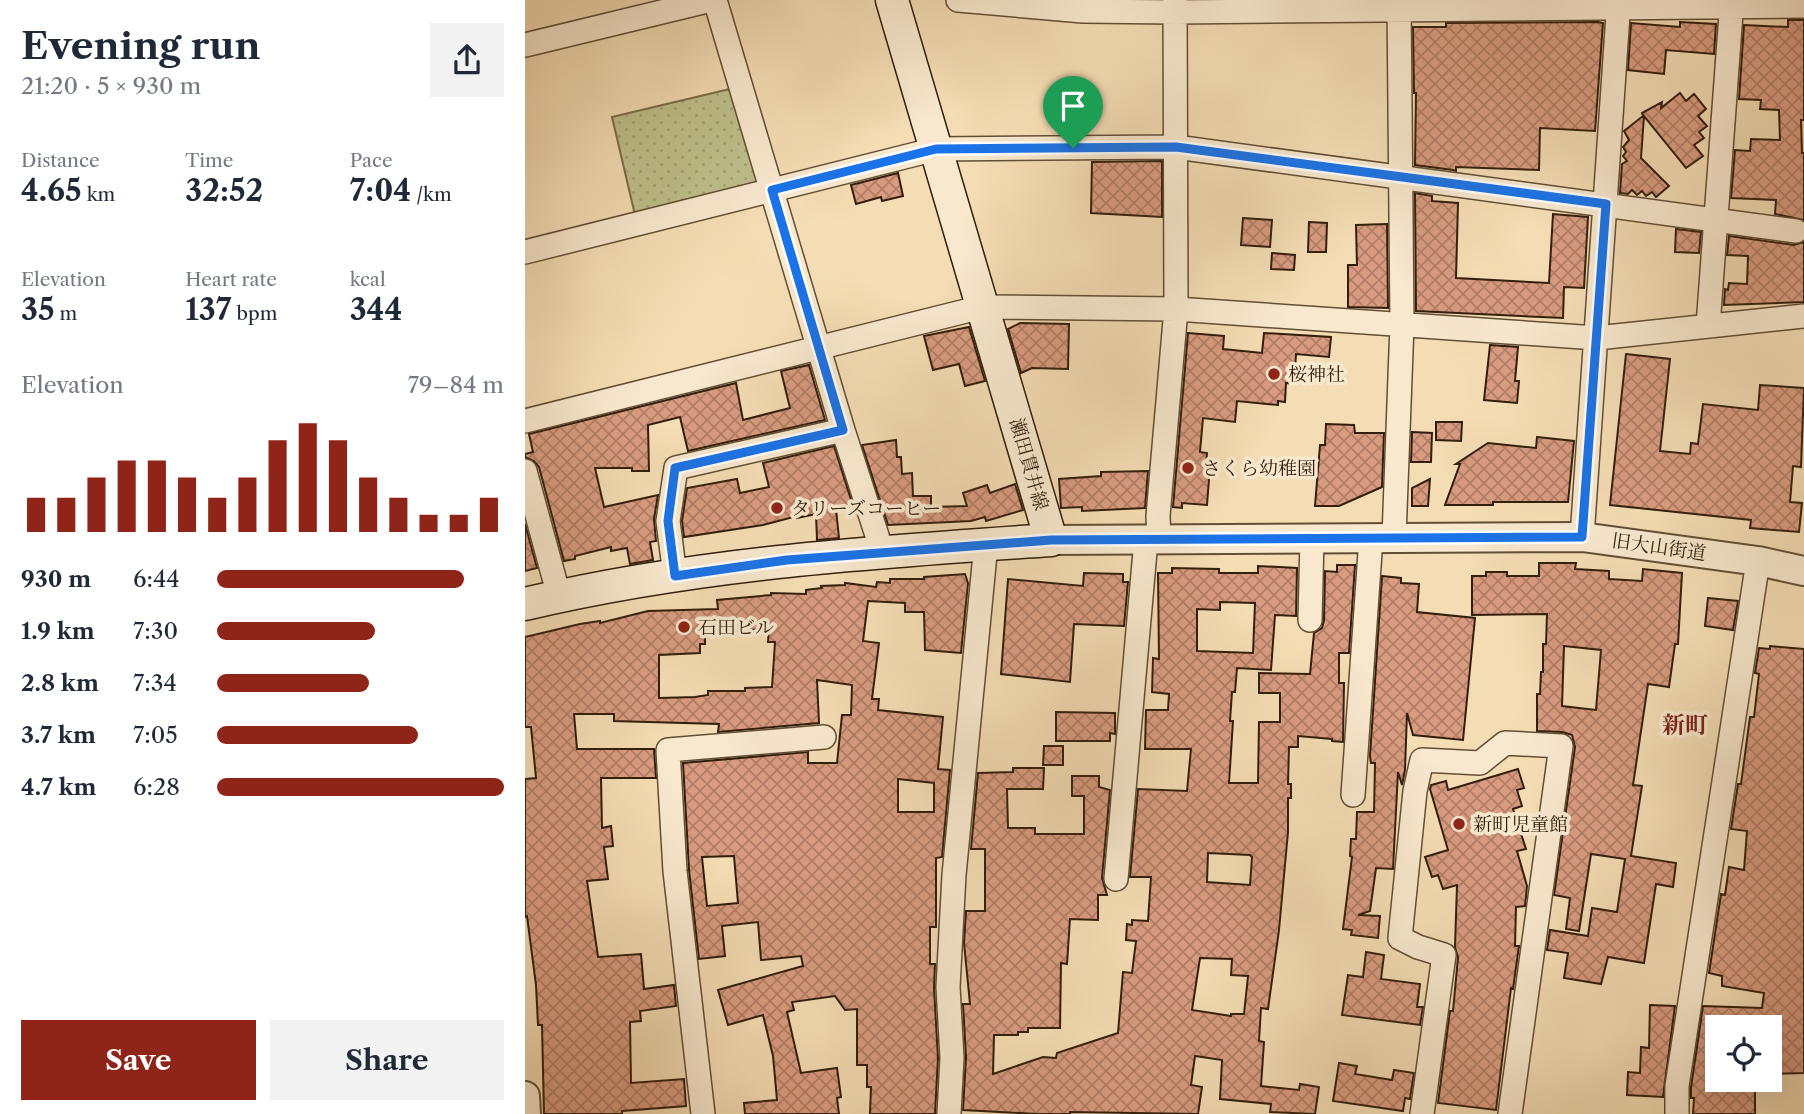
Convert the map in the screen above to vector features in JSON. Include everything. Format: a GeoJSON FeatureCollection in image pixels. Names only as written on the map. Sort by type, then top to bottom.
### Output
{"type":"FeatureCollection","features":[{"type":"Feature","properties":{"kind":"main road","name":"瀬田貫井線"},"geometry":{"type":"LineString","coordinates":[[525,604],[606,586],[787,560],[1051,540],[892,0]]}},
{"type":"Feature","properties":{"kind":"street"},"geometry":{"type":"LineString","coordinates":[[525,45],[713,0],[843,430],[883,551]]}},
{"type":"Feature","properties":{"kind":"street"},"geometry":{"type":"LineString","coordinates":[[958,0],[1083,11],[1175,6],[1804,6]]}},
{"type":"Feature","properties":{"kind":"street"},"geometry":{"type":"LineString","coordinates":[[1582,537],[1619,4]]}},
{"type":"Feature","properties":{"kind":"street"},"geometry":{"type":"LineString","coordinates":[[1708,326],[1732,4]]}},
{"type":"Feature","properties":{"kind":"street"},"geometry":{"type":"LineString","coordinates":[[1353,795],[1382,538],[1402,324],[1399,5]]}},
{"type":"Feature","properties":{"kind":"street"},"geometry":{"type":"LineString","coordinates":[[1116,879],[1152,540],[1158,516],[1176,309],[1175,6]]}},
{"type":"Feature","properties":{"kind":"street"},"geometry":{"type":"LineString","coordinates":[[525,252],[936,149],[1176,147],[1796,231]]}},
{"type":"Feature","properties":{"kind":"street"},"geometry":{"type":"LineString","coordinates":[[525,421],[982,307],[1176,309],[1597,338],[1804,316]]}},
{"type":"Feature","properties":{"kind":"street"},"geometry":{"type":"LineString","coordinates":[[675,576],[668,521],[675,468],[843,430]]}},
{"type":"Feature","properties":{"kind":"street"},"geometry":{"type":"LineString","coordinates":[[525,471],[559,596]]}},
{"type":"Feature","properties":{"kind":"street","name":"旧大山街道"},"geometry":{"type":"LineString","coordinates":[[1051,540],[1582,537],[1804,565]]}},
{"type":"Feature","properties":{"kind":"street"},"geometry":{"type":"LineString","coordinates":[[1310,620],[1311,539]]}},
{"type":"Feature","properties":{"kind":"street"},"geometry":{"type":"LineString","coordinates":[[949,1114],[952,1058],[949,986],[954,875],[986,544]]}},
{"type":"Feature","properties":{"kind":"street"},"geometry":{"type":"LineString","coordinates":[[1677,1114],[1677,1086],[1758,561]]}},
{"type":"Feature","properties":{"kind":"street"},"geometry":{"type":"LineString","coordinates":[[703,1114],[675,871],[668,750],[824,737]]}},
{"type":"Feature","properties":{"kind":"street"},"geometry":{"type":"LineString","coordinates":[[1422,1114],[1444,955],[1400,938],[1415,791],[1422,761],[1480,763],[1505,743],[1561,746],[1510,1114]]}},
{"type":"Feature","properties":{"kind":"street"},"geometry":{"type":"LineString","coordinates":[[525,1096],[526,1114]]}},
{"type":"Feature","properties":{"kind":"green space"},"geometry":{"type":"Polygon","coordinates":[[[734,88],[762,176],[757,187],[635,215],[612,117],[734,88]]]}},
{"type":"Feature","properties":{"kind":"building"},"geometry":{"type":"Polygon","coordinates":[[[1788,20],[1804,20],[1804,120],[1801,120],[1804,220],[1775,214],[1776,200],[1731,198],[1735,150],[1750,151],[1751,139],[1780,140],[1779,110],[1760,109],[1761,100],[1739,99],[1744,25],[1788,27],[1788,20]]]}},
{"type":"Feature","properties":{"kind":"building"},"geometry":{"type":"Polygon","coordinates":[[[1680,22],[1716,24],[1714,54],[1666,50],[1664,74],[1628,70],[1631,23],[1680,27],[1680,22]]]}},
{"type":"Feature","properties":{"kind":"building"},"geometry":{"type":"Polygon","coordinates":[[[1446,23],[1603,23],[1595,131],[1540,128],[1539,170],[1456,167],[1456,171],[1415,165],[1413,27],[1446,27],[1446,23]]]}},
{"type":"Feature","properties":{"kind":"building"},"geometry":{"type":"Polygon","coordinates":[[[1680,93],[1686,101],[1694,94],[1706,109],[1698,116],[1707,126],[1699,132],[1704,138],[1694,145],[1703,156],[1686,168],[1644,116],[1641,158],[1669,186],[1656,197],[1652,192],[1646,196],[1642,191],[1637,195],[1632,190],[1628,194],[1620,193],[1622,164],[1627,161],[1623,156],[1626,152],[1623,147],[1629,140],[1624,131],[1643,116],[1642,113],[1662,102],[1661,108],[1680,93]]]}},
{"type":"Feature","properties":{"kind":"building"},"geometry":{"type":"Polygon","coordinates":[[[1162,161],[1162,217],[1091,213],[1092,162],[1162,161]]]}},
{"type":"Feature","properties":{"kind":"building"},"geometry":{"type":"Polygon","coordinates":[[[898,173],[903,196],[882,201],[881,197],[856,204],[851,185],[898,173]]]}},
{"type":"Feature","properties":{"kind":"building"},"geometry":{"type":"Polygon","coordinates":[[[1415,193],[1432,196],[1432,201],[1458,203],[1456,278],[1549,283],[1553,214],[1588,217],[1584,288],[1564,287],[1563,318],[1416,311],[1415,193]]]}},
{"type":"Feature","properties":{"kind":"building"},"geometry":{"type":"Polygon","coordinates":[[[1243,218],[1272,220],[1270,247],[1241,245],[1243,218]]]}},
{"type":"Feature","properties":{"kind":"building"},"geometry":{"type":"Polygon","coordinates":[[[1309,222],[1327,223],[1326,252],[1308,252],[1309,222]]]}},
{"type":"Feature","properties":{"kind":"building"},"geometry":{"type":"Polygon","coordinates":[[[1387,224],[1388,308],[1348,307],[1348,265],[1357,265],[1356,225],[1387,224]]]}},
{"type":"Feature","properties":{"kind":"building"},"geometry":{"type":"Polygon","coordinates":[[[1676,229],[1701,232],[1699,253],[1675,252],[1676,229]]]}},
{"type":"Feature","properties":{"kind":"building"},"geometry":{"type":"Polygon","coordinates":[[[1729,236],[1794,245],[1804,242],[1804,302],[1724,305],[1725,289],[1728,290],[1729,283],[1747,284],[1748,256],[1727,255],[1729,236]]]}},
{"type":"Feature","properties":{"kind":"building"},"geometry":{"type":"Polygon","coordinates":[[[1272,253],[1295,255],[1294,270],[1271,269],[1272,253]]]}},
{"type":"Feature","properties":{"kind":"building"},"geometry":{"type":"Polygon","coordinates":[[[1020,323],[1069,324],[1068,369],[1032,368],[1021,373],[1008,329],[1020,323]]]}},
{"type":"Feature","properties":{"kind":"building"},"geometry":{"type":"Polygon","coordinates":[[[969,327],[985,381],[965,386],[959,364],[933,370],[924,336],[969,327]]]}},
{"type":"Feature","properties":{"kind":"building"},"geometry":{"type":"Polygon","coordinates":[[[1188,333],[1224,336],[1223,349],[1262,353],[1264,333],[1331,337],[1329,357],[1296,354],[1294,384],[1286,383],[1285,402],[1278,401],[1278,405],[1237,401],[1235,422],[1203,418],[1200,452],[1207,453],[1206,466],[1210,466],[1207,505],[1182,503],[1182,508],[1173,507],[1188,333]]]}},
{"type":"Feature","properties":{"kind":"building"},"geometry":{"type":"Polygon","coordinates":[[[1490,345],[1518,347],[1515,381],[1519,381],[1517,403],[1484,400],[1490,345]]]}},
{"type":"Feature","properties":{"kind":"building"},"geometry":{"type":"Polygon","coordinates":[[[1626,354],[1670,359],[1660,451],[1690,454],[1691,443],[1698,444],[1703,404],[1758,410],[1760,385],[1804,388],[1801,467],[1793,466],[1790,502],[1802,503],[1799,532],[1750,528],[1751,520],[1610,505],[1626,354]]]}},
{"type":"Feature","properties":{"kind":"building"},"geometry":{"type":"Polygon","coordinates":[[[809,365],[825,420],[688,451],[680,417],[648,425],[649,471],[595,468],[604,507],[658,495],[654,519],[656,541],[650,542],[653,560],[630,564],[627,548],[611,551],[611,547],[564,561],[539,467],[525,457],[525,454],[533,452],[529,434],[736,383],[743,420],[790,408],[781,371],[809,365]]]}},
{"type":"Feature","properties":{"kind":"building"},"geometry":{"type":"Polygon","coordinates":[[[1436,422],[1462,422],[1461,441],[1436,440],[1436,422]]]}},
{"type":"Feature","properties":{"kind":"building"},"geometry":{"type":"Polygon","coordinates":[[[1326,424],[1354,425],[1355,433],[1384,433],[1382,487],[1339,506],[1315,506],[1320,445],[1325,445],[1326,424]]]}},
{"type":"Feature","properties":{"kind":"building"},"geometry":{"type":"Polygon","coordinates":[[[1412,432],[1432,433],[1431,462],[1411,462],[1412,432]]]}},
{"type":"Feature","properties":{"kind":"building"},"geometry":{"type":"Polygon","coordinates":[[[1537,437],[1574,441],[1568,502],[1445,505],[1460,464],[1456,464],[1488,443],[1536,448],[1537,437]]]}},
{"type":"Feature","properties":{"kind":"building"},"geometry":{"type":"Polygon","coordinates":[[[896,440],[902,474],[912,473],[913,496],[931,496],[931,507],[967,506],[963,493],[987,485],[990,493],[1015,484],[1023,510],[986,521],[985,517],[971,521],[888,525],[862,445],[896,440]]]}},
{"type":"Feature","properties":{"kind":"building"},"geometry":{"type":"Polygon","coordinates":[[[834,446],[853,506],[836,509],[839,538],[817,540],[816,514],[684,537],[682,521],[687,488],[737,479],[740,493],[769,487],[763,463],[834,446]]]}},
{"type":"Feature","properties":{"kind":"building"},"geometry":{"type":"Polygon","coordinates":[[[1148,471],[1145,508],[1082,511],[1082,507],[1061,508],[1059,479],[1101,476],[1101,472],[1148,471]]]}},
{"type":"Feature","properties":{"kind":"building"},"geometry":{"type":"Polygon","coordinates":[[[1430,479],[1428,506],[1412,506],[1412,488],[1430,479]]]}},
{"type":"Feature","properties":{"kind":"building"},"geometry":{"type":"Polygon","coordinates":[[[525,524],[537,568],[525,571],[525,524]]]}},
{"type":"Feature","properties":{"kind":"building"},"geometry":{"type":"Polygon","coordinates":[[[1539,563],[1576,563],[1575,569],[1609,571],[1609,579],[1642,581],[1643,569],[1682,573],[1678,644],[1675,644],[1669,687],[1648,684],[1633,785],[1642,786],[1631,856],[1676,863],[1673,887],[1656,884],[1644,963],[1608,957],[1601,984],[1564,978],[1568,953],[1547,950],[1550,930],[1588,936],[1592,908],[1617,912],[1625,859],[1591,854],[1579,931],[1566,929],[1570,898],[1554,895],[1575,747],[1572,735],[1537,731],[1537,694],[1540,694],[1543,672],[1547,614],[1472,615],[1472,576],[1486,576],[1486,572],[1507,572],[1507,576],[1539,576],[1539,563]],[[1564,646],[1562,706],[1596,710],[1601,650],[1564,646]]]}},
{"type":"Feature","properties":{"kind":"building"},"geometry":{"type":"Polygon","coordinates":[[[1337,565],[1355,565],[1349,653],[1339,653],[1339,683],[1344,683],[1343,742],[1298,736],[1298,747],[1289,747],[1288,784],[1291,784],[1291,798],[1288,798],[1288,832],[1279,930],[1268,1009],[1261,1008],[1259,1041],[1264,1042],[1261,1086],[1299,1090],[1300,1084],[1319,1087],[1315,1114],[1270,1112],[1271,1104],[1220,1099],[1222,1060],[1195,1056],[1191,1085],[1202,1087],[1198,1114],[1037,1114],[963,1110],[966,1057],[963,1004],[970,1004],[964,943],[966,911],[985,911],[985,849],[971,849],[978,773],[1013,772],[1013,768],[1044,768],[1043,789],[1007,789],[1008,828],[1035,828],[1035,834],[1084,834],[1084,796],[1072,796],[1072,776],[1099,776],[1099,787],[1110,790],[1102,878],[1107,895],[1098,895],[1098,920],[1070,919],[1067,964],[1061,963],[1060,1028],[1028,1028],[1028,1032],[1018,1032],[1018,1035],[994,1035],[993,1074],[1043,1057],[1056,1058],[1057,1053],[1118,1033],[1123,972],[1132,973],[1136,941],[1126,940],[1127,924],[1132,925],[1132,920],[1148,921],[1151,877],[1130,877],[1138,789],[1187,791],[1191,749],[1145,749],[1146,710],[1168,710],[1169,694],[1152,692],[1153,658],[1159,659],[1158,573],[1172,573],[1172,568],[1219,569],[1219,573],[1258,573],[1258,566],[1297,568],[1296,616],[1275,615],[1271,670],[1237,668],[1235,692],[1232,692],[1229,783],[1258,783],[1259,722],[1280,722],[1280,693],[1259,693],[1259,673],[1310,674],[1314,633],[1322,628],[1324,620],[1325,571],[1337,572],[1337,565]],[[1220,602],[1220,610],[1197,609],[1197,651],[1253,653],[1255,603],[1220,602]],[[1208,853],[1207,882],[1250,885],[1252,857],[1208,853]],[[1200,958],[1192,1010],[1231,1016],[1244,1014],[1248,976],[1231,975],[1232,959],[1200,958]]]}},
{"type":"Feature","properties":{"kind":"building"},"geometry":{"type":"Polygon","coordinates":[[[1084,573],[1123,574],[1123,582],[1128,582],[1124,626],[1074,624],[1070,682],[1001,674],[1008,579],[1083,586],[1084,573]]]}},
{"type":"Feature","properties":{"kind":"building"},"geometry":{"type":"Polygon","coordinates":[[[965,574],[968,583],[961,653],[925,650],[924,612],[905,612],[905,603],[868,601],[863,641],[879,643],[872,699],[879,699],[878,710],[943,717],[938,769],[950,770],[942,857],[936,858],[936,927],[930,927],[930,964],[935,964],[938,1058],[935,1114],[870,1114],[871,1087],[867,1087],[867,1065],[857,1065],[857,1009],[845,1010],[835,996],[792,1002],[794,1010],[787,1012],[801,1073],[837,1068],[841,1097],[837,1098],[839,1114],[745,1114],[744,1103],[777,1100],[773,1056],[763,1015],[728,1025],[718,990],[803,966],[801,956],[761,960],[758,922],[722,926],[725,956],[699,959],[689,870],[683,763],[808,752],[808,763],[837,763],[842,715],[851,715],[852,685],[817,680],[819,723],[718,732],[719,724],[614,721],[614,714],[574,714],[577,749],[654,749],[656,778],[601,778],[602,828],[611,826],[613,846],[604,847],[608,879],[587,881],[598,957],[641,954],[644,989],[674,985],[676,1006],[640,1011],[641,1021],[630,1022],[631,1083],[684,1079],[686,1106],[622,1111],[622,1114],[544,1114],[542,1025],[538,1025],[536,985],[527,916],[525,917],[525,779],[536,778],[531,727],[525,727],[525,637],[648,611],[718,609],[717,600],[771,593],[806,594],[806,590],[845,583],[876,587],[877,582],[890,583],[890,579],[965,574]],[[769,628],[705,635],[705,644],[700,644],[700,653],[659,655],[659,698],[695,697],[708,695],[708,691],[745,691],[745,688],[772,687],[775,642],[768,642],[769,628]],[[898,779],[898,812],[934,812],[934,783],[898,779]],[[734,856],[702,857],[707,906],[738,903],[734,856]]]}},
{"type":"Feature","properties":{"kind":"building"},"geometry":{"type":"Polygon","coordinates":[[[1382,576],[1401,578],[1401,583],[1419,584],[1417,612],[1475,618],[1463,740],[1413,735],[1407,713],[1402,785],[1398,772],[1393,869],[1376,868],[1370,911],[1358,915],[1380,916],[1378,938],[1351,935],[1352,930],[1343,929],[1352,857],[1351,839],[1356,839],[1357,812],[1374,812],[1375,763],[1371,763],[1370,756],[1382,576]]]}},
{"type":"Feature","properties":{"kind":"building"},"geometry":{"type":"Polygon","coordinates":[[[1708,598],[1738,601],[1733,630],[1705,626],[1708,598]]]}},
{"type":"Feature","properties":{"kind":"building"},"geometry":{"type":"Polygon","coordinates":[[[1770,646],[1804,649],[1804,1073],[1782,1074],[1782,1015],[1705,1015],[1705,1092],[1755,1092],[1755,1114],[1693,1114],[1694,1098],[1691,1098],[1691,1087],[1703,1006],[1762,1008],[1764,993],[1722,986],[1722,976],[1709,973],[1721,894],[1725,895],[1729,867],[1744,870],[1747,831],[1731,829],[1738,784],[1741,784],[1750,717],[1754,717],[1759,674],[1755,673],[1759,648],[1770,649],[1770,646]]]}},
{"type":"Feature","properties":{"kind":"building"},"geometry":{"type":"Polygon","coordinates":[[[1056,712],[1115,713],[1115,734],[1110,733],[1110,741],[1056,741],[1056,712]]]}},
{"type":"Feature","properties":{"kind":"building"},"geometry":{"type":"Polygon","coordinates":[[[1044,746],[1063,746],[1063,765],[1043,765],[1044,746]]]}},
{"type":"Feature","properties":{"kind":"building"},"geometry":{"type":"Polygon","coordinates":[[[1518,769],[1524,788],[1517,790],[1522,806],[1513,809],[1526,849],[1517,851],[1527,886],[1525,906],[1516,907],[1515,946],[1519,946],[1496,1110],[1438,1103],[1450,1011],[1453,1011],[1458,957],[1455,947],[1457,885],[1443,889],[1438,875],[1432,877],[1425,857],[1448,850],[1430,789],[1431,785],[1446,781],[1448,790],[1518,769]]]}},
{"type":"Feature","properties":{"kind":"building"},"geometry":{"type":"Polygon","coordinates":[[[1366,952],[1384,955],[1381,979],[1420,984],[1417,1007],[1423,1007],[1420,1025],[1342,1015],[1348,975],[1363,977],[1366,952]]]}},
{"type":"Feature","properties":{"kind":"building"},"geometry":{"type":"Polygon","coordinates":[[[1650,1005],[1675,1006],[1663,1097],[1627,1095],[1628,1072],[1640,1073],[1641,1047],[1649,1048],[1650,1005]]]}},
{"type":"Feature","properties":{"kind":"building"},"geometry":{"type":"Polygon","coordinates":[[[1339,1063],[1357,1066],[1355,1074],[1392,1080],[1394,1070],[1414,1073],[1410,1099],[1405,1098],[1403,1111],[1333,1101],[1339,1063]]]}},
{"type":"Feature","properties":{"kind":"place","name":"桜神社"},"geometry":{"type":"Point","coordinates":[1274,374]}},
{"type":"Feature","properties":{"kind":"place","name":"さくら幼稚園"},"geometry":{"type":"Point","coordinates":[1188,468]}},
{"type":"Feature","properties":{"kind":"place","name":"タリーズコーヒー"},"geometry":{"type":"Point","coordinates":[777,508]}},
{"type":"Feature","properties":{"kind":"place","name":"石田ビル"},"geometry":{"type":"Point","coordinates":[684,627]}},
{"type":"Feature","properties":{"kind":"place","name":"新町児童館"},"geometry":{"type":"Point","coordinates":[1459,824]}},
{"type":"Feature","properties":{"kind":"district","name":"新町"},"geometry":{"type":"Point","coordinates":[1685,725]}},
{"type":"Feature","properties":{"kind":"route"},"geometry":{"type":"LineString","coordinates":[[1176,147],[1606,204],[1582,537],[1051,540],[787,560],[675,576],[668,521],[675,468],[843,430],[772,190],[936,149],[1073,148],[1176,147]]}}]}
